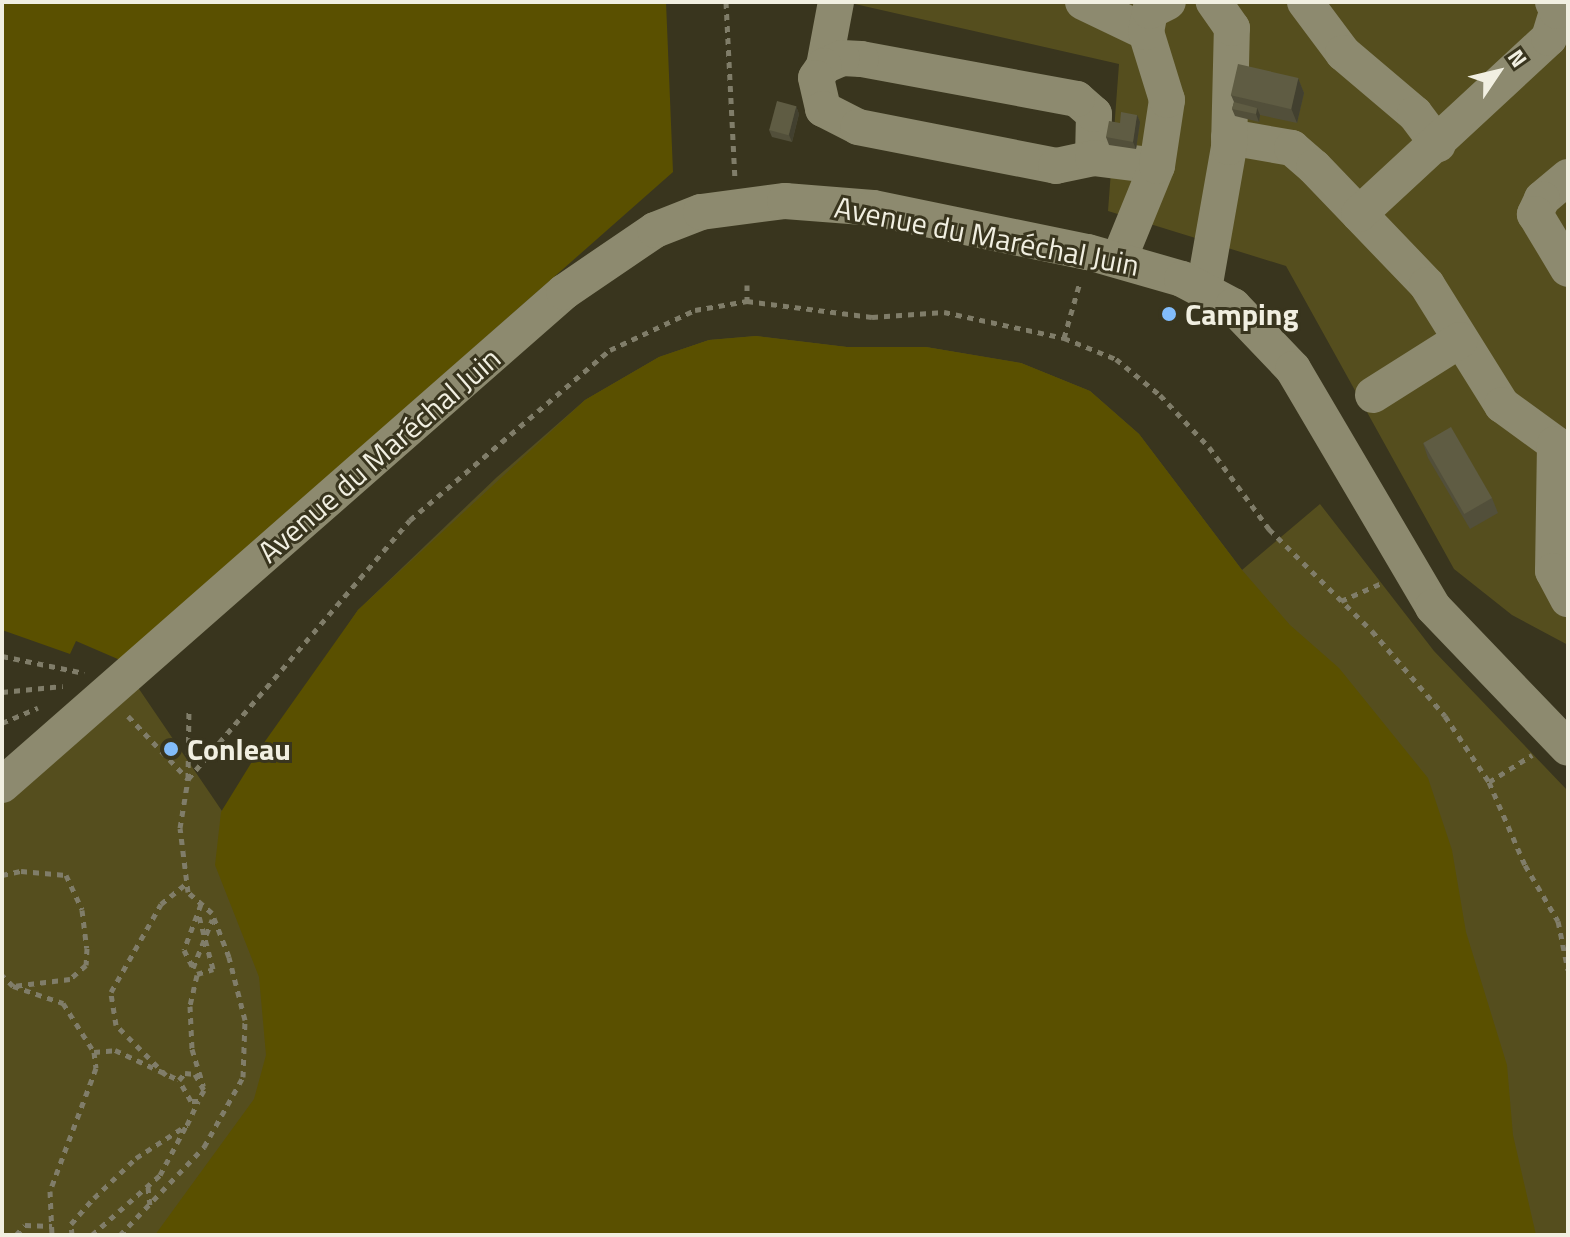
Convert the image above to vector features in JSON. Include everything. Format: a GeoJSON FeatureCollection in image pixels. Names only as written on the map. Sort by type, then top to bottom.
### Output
{"type":"FeatureCollection","features":[{"type":"Feature","properties":{"kind":"street"},"geometry":{"type":"LineString","coordinates":[[836,2],[824,66],[816,78],[823,109],[858,127],[1056,166],[1093,158],[1157,166]]}},
{"type":"Feature","properties":{"kind":"street"},"geometry":{"type":"LineString","coordinates":[[1083,2],[1146,32]]}},
{"type":"Feature","properties":{"kind":"street"},"geometry":{"type":"LineString","coordinates":[[1119,259],[1157,166],[1167,100],[1146,32],[1150,11],[1168,2]]}},
{"type":"Feature","properties":{"kind":"street"},"geometry":{"type":"LineString","coordinates":[[1204,289],[1229,137],[1232,28],[1214,2]]}},
{"type":"Feature","properties":{"kind":"street"},"geometry":{"type":"LineString","coordinates":[[1305,2],[1343,53],[1415,114],[1438,144]]}},
{"type":"Feature","properties":{"kind":"street"},"geometry":{"type":"LineString","coordinates":[[1359,214],[1549,38],[1559,8]]}},
{"type":"Feature","properties":{"kind":"street"},"geometry":{"type":"LineString","coordinates":[[824,66],[842,58],[861,59],[1077,99],[1094,114],[1093,158]]}},
{"type":"Feature","properties":{"kind":"street"},"geometry":{"type":"LineString","coordinates":[[1229,137],[1292,148],[1427,285],[1502,405],[1562,449],[1553,571],[1568,599]]}},
{"type":"Feature","properties":{"kind":"street"},"geometry":{"type":"LineString","coordinates":[[1568,177],[1542,199],[1535,214],[1568,269]]}},
{"type":"Feature","properties":{"kind":"street","name":"Avenue du Maréchal Juin"},"geometry":{"type":"LineString","coordinates":[[2,785],[102,688],[564,292],[655,230],[737,206],[785,201],[873,208],[1119,259],[1204,289],[1248,320],[1293,369],[1409,570],[1460,641],[1565,738]]}},
{"type":"Feature","properties":{"kind":"street"},"geometry":{"type":"LineString","coordinates":[[1373,395],[1460,340]]}},
{"type":"Feature","properties":{"kind":"path"},"geometry":{"type":"LineString","coordinates":[[726,2],[737,206]]}},
{"type":"Feature","properties":{"kind":"path"},"geometry":{"type":"LineString","coordinates":[[747,285],[747,301]]}},
{"type":"Feature","properties":{"kind":"path"},"geometry":{"type":"LineString","coordinates":[[188,779],[410,520],[598,360],[651,327],[695,310],[747,301],[872,317],[944,312],[1064,338],[1116,359],[1160,395],[1199,437],[1269,529],[1341,601],[1445,716],[1489,782],[1525,865],[1558,921],[1568,970]]}},
{"type":"Feature","properties":{"kind":"path"},"geometry":{"type":"LineString","coordinates":[[1341,601],[1409,570]]}},
{"type":"Feature","properties":{"kind":"path"},"geometry":{"type":"LineString","coordinates":[[2,656],[77,668],[102,688],[188,779]]}},
{"type":"Feature","properties":{"kind":"path"},"geometry":{"type":"LineString","coordinates":[[2,692],[102,688]]}},
{"type":"Feature","properties":{"kind":"path"},"geometry":{"type":"LineString","coordinates":[[120,1235],[204,1147],[243,1077],[245,1020],[212,913],[200,907],[188,892],[180,828],[188,779],[189,709]]}},
{"type":"Feature","properties":{"kind":"path"},"geometry":{"type":"LineString","coordinates":[[1489,782],[1565,738]]}},
{"type":"Feature","properties":{"kind":"path"},"geometry":{"type":"LineString","coordinates":[[2,875],[21,871],[66,875],[82,910],[87,948],[86,965],[70,979],[13,986]]}},
{"type":"Feature","properties":{"kind":"path"},"geometry":{"type":"LineString","coordinates":[[166,1075],[116,1025],[111,992],[161,904],[187,883]]}},
{"type":"Feature","properties":{"kind":"path"},"geometry":{"type":"LineString","coordinates":[[197,975],[213,969],[203,946],[200,907]]}},
{"type":"Feature","properties":{"kind":"path"},"geometry":{"type":"LineString","coordinates":[[92,1235],[160,1175],[204,1090],[192,1049],[190,1006],[197,975],[184,950],[200,907]]}},
{"type":"Feature","properties":{"kind":"path"},"geometry":{"type":"LineString","coordinates":[[193,968],[213,929],[212,913]]}},
{"type":"Feature","properties":{"kind":"path"},"geometry":{"type":"LineString","coordinates":[[2,975],[13,986],[63,1003],[94,1052],[96,1068],[50,1191],[52,1235]]}},
{"type":"Feature","properties":{"kind":"path"},"geometry":{"type":"LineString","coordinates":[[94,1052],[115,1050],[179,1080],[191,1101],[198,1101]]}},
{"type":"Feature","properties":{"kind":"path"},"geometry":{"type":"LineString","coordinates":[[179,1080],[185,1073],[195,1074],[204,1090]]}},
{"type":"Feature","properties":{"kind":"path"},"geometry":{"type":"LineString","coordinates":[[72,1235],[71,1224],[136,1158],[187,1125]]}},
{"type":"Feature","properties":{"kind":"path"},"geometry":{"type":"LineString","coordinates":[[148,1187],[150,1206]]}},
{"type":"Feature","properties":{"kind":"path"},"geometry":{"type":"LineString","coordinates":[[16,1235],[25,1225],[52,1226]]}},
{"type":"Feature","properties":{"kind":"shaded area"},"geometry":{"type":"Polygon","coordinates":[[[2,2],[666,2],[673,172],[120,660],[76,641],[70,654],[2,630],[2,2]]]}},
{"type":"Feature","properties":{"kind":"shaded area"},"geometry":{"type":"Polygon","coordinates":[[[846,2],[1568,2],[1568,645],[1512,615],[1454,569],[1286,266],[1108,211],[1119,64],[846,2]]]}},
{"type":"Feature","properties":{"kind":"shaded area"},"geometry":{"type":"Polygon","coordinates":[[[756,336],[847,347],[926,347],[1021,363],[1090,391],[1139,434],[1242,570],[1320,504],[1434,651],[1568,791],[1568,1235],[2,1235],[2,802],[137,686],[222,811],[358,610],[497,477],[585,400],[659,357],[709,340],[756,336]]]}},
{"type":"Feature","properties":{"kind":"shaded area"},"geometry":{"type":"Polygon","coordinates":[[[756,336],[847,347],[926,347],[1021,363],[1090,391],[1139,434],[1242,570],[1290,625],[1339,668],[1428,778],[1452,850],[1466,932],[1507,1065],[1513,1135],[1536,1235],[155,1235],[254,1099],[266,1055],[259,977],[215,865],[221,812],[261,747],[358,610],[585,400],[659,357],[709,340],[756,336]]]}},
{"type":"Feature","properties":{"kind":"building"},"geometry":{"type":"Polygon","coordinates":[[[1238,64],[1298,78],[1291,109],[1231,95],[1238,64]]]}},
{"type":"Feature","properties":{"kind":"building"},"geometry":{"type":"Polygon","coordinates":[[[777,101],[796,106],[789,135],[769,130],[777,101]]]}},
{"type":"Feature","properties":{"kind":"building"},"geometry":{"type":"Polygon","coordinates":[[[1234,102],[1257,108],[1256,114],[1232,109],[1234,102]]]}},
{"type":"Feature","properties":{"kind":"building"},"geometry":{"type":"Polygon","coordinates":[[[1121,112],[1137,115],[1133,142],[1106,137],[1109,121],[1120,123],[1121,112]]]}},
{"type":"Feature","properties":{"kind":"building"},"geometry":{"type":"Polygon","coordinates":[[[1451,427],[1492,498],[1464,514],[1423,443],[1451,427]]]}},
{"type":"Feature","properties":{"kind":"place","name":"Camping"},"geometry":{"type":"Point","coordinates":[1169,314]}},
{"type":"Feature","properties":{"kind":"place","name":"Conleau"},"geometry":{"type":"Point","coordinates":[171,749]}}]}
